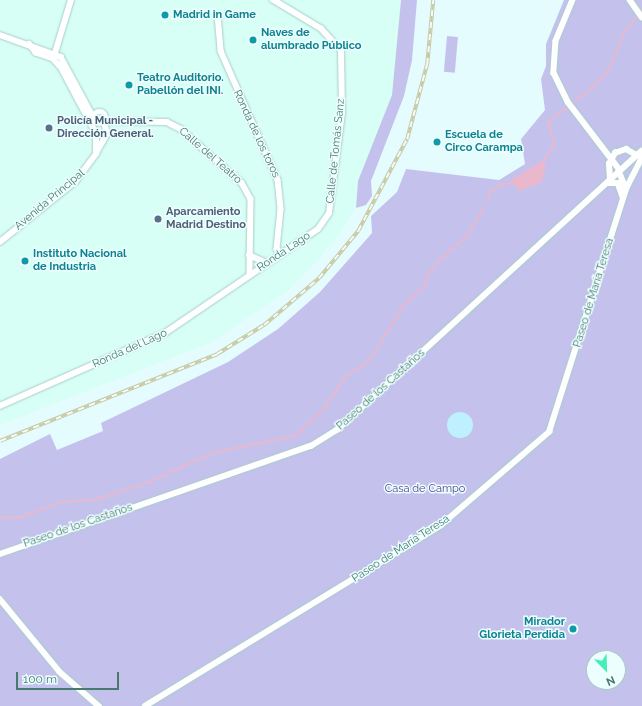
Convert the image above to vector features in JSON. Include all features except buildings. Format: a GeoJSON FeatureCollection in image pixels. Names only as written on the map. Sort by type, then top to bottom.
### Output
{"type":"FeatureCollection","features":[{"type":"Feature","properties":{"kind":"street"},"geometry":{"type":"LineString","coordinates":[[55,53],[71,0]]}},
{"type":"Feature","properties":{"kind":"street","name":"Calle de Tomás Sanz"},"geometry":{"type":"LineString","coordinates":[[273,0],[321,29],[341,51],[342,113],[329,213],[318,229]]}},
{"type":"Feature","properties":{"kind":"street"},"geometry":{"type":"LineString","coordinates":[[573,0],[559,28],[553,55],[556,78],[568,102],[612,156],[620,170],[626,188]]}},
{"type":"Feature","properties":{"kind":"street"},"geometry":{"type":"LineString","coordinates":[[624,0],[633,5],[642,17]]}},
{"type":"Feature","properties":{"kind":"street","name":"Ronda de los toros"},"geometry":{"type":"LineString","coordinates":[[218,15],[221,51],[278,180],[281,209],[277,249],[281,254]]}},
{"type":"Feature","properties":{"kind":"street"},"geometry":{"type":"LineString","coordinates":[[0,35],[55,53],[65,62],[94,118],[98,124],[105,122],[104,114],[88,106]]}},
{"type":"Feature","properties":{"kind":"street"},"geometry":{"type":"LineString","coordinates":[[29,44],[36,53],[53,59],[61,68],[96,134],[96,154]]}},
{"type":"Feature","properties":{"kind":"street"},"geometry":{"type":"LineString","coordinates":[[94,118],[99,112]]}},
{"type":"Feature","properties":{"kind":"street","name":"Avenida Principal"},"geometry":{"type":"LineString","coordinates":[[0,242],[75,182],[96,154],[107,134],[105,122]]}},
{"type":"Feature","properties":{"kind":"street","name":"Calle del Teatro"},"geometry":{"type":"LineString","coordinates":[[105,122],[167,122],[180,129],[242,183],[251,199],[249,255],[250,275]]}},
{"type":"Feature","properties":{"kind":"street"},"geometry":{"type":"LineString","coordinates":[[612,156],[626,149],[640,158],[642,150]]}},
{"type":"Feature","properties":{"kind":"street"},"geometry":{"type":"LineString","coordinates":[[612,156],[608,181],[618,183],[623,198]]}},
{"type":"Feature","properties":{"kind":"street","name":"Paseo de los Castaños"},"geometry":{"type":"LineString","coordinates":[[0,554],[296,451],[337,430],[620,170],[640,158]]}},
{"type":"Feature","properties":{"kind":"street","name":"Paseo de María Teresa"},"geometry":{"type":"LineString","coordinates":[[145,706],[441,525],[549,432],[626,188],[640,158]]}},
{"type":"Feature","properties":{"kind":"street","name":"Ronda Lago"},"geometry":{"type":"LineString","coordinates":[[250,275],[318,229]]}},
{"type":"Feature","properties":{"kind":"street"},"geometry":{"type":"LineString","coordinates":[[249,255],[267,263]]}},
{"type":"Feature","properties":{"kind":"street","name":"Ronda del Lago"},"geometry":{"type":"LineString","coordinates":[[0,406],[165,333],[250,275]]}},
{"type":"Feature","properties":{"kind":"street"},"geometry":{"type":"LineString","coordinates":[[0,599],[60,672],[99,706]]}},
{"type":"Feature","properties":{"kind":"shaded area"},"geometry":{"type":"Polygon","coordinates":[[[0,0],[401,0],[392,95],[358,181],[359,201],[339,235],[313,265],[289,290],[210,343],[0,425],[0,0]]]}},
{"type":"Feature","properties":{"kind":"shaded area"},"geometry":{"type":"Polygon","coordinates":[[[542,161],[546,164],[542,182],[519,191],[511,180],[542,161]]]}},
{"type":"Feature","properties":{"kind":"green space"},"geometry":{"type":"Polygon","coordinates":[[[401,0],[417,0],[412,60],[404,96],[371,181],[372,196],[366,205],[356,208],[358,181],[392,95],[401,0]]]}},
{"type":"Feature","properties":{"kind":"green space","name":"Casa de Campo"},"geometry":{"type":"Polygon","coordinates":[[[564,0],[642,0],[642,706],[0,706],[0,459],[50,434],[57,450],[103,431],[101,423],[228,362],[278,329],[320,292],[372,233],[371,216],[397,192],[406,169],[499,180],[525,164],[521,139],[545,110],[541,79],[546,66],[546,44],[564,0]]]}},
{"type":"Feature","properties":{"kind":"green space"},"geometry":{"type":"Polygon","coordinates":[[[447,36],[458,37],[455,73],[444,72],[447,36]]]}},
{"type":"Feature","properties":{"kind":"sand"},"geometry":{"type":"Polygon","coordinates":[[[460,412],[469,416],[473,425],[469,434],[460,438],[451,434],[447,425],[451,416],[460,412]]]}},
{"type":"Feature","properties":{"kind":"waterway"},"geometry":{"type":"LineString","coordinates":[[542,163],[555,144],[548,122],[593,87],[610,68],[622,36],[642,9]]}},
{"type":"Feature","properties":{"kind":"waterway"},"geometry":{"type":"LineString","coordinates":[[488,201],[490,192],[500,185],[515,183]]}},
{"type":"Feature","properties":{"kind":"waterway"},"geometry":{"type":"LineString","coordinates":[[0,518],[21,517],[63,502],[98,499],[150,482],[212,453],[295,436],[325,407],[346,376],[369,361],[404,305],[425,285],[428,274],[440,260],[467,236],[484,208]]}},
{"type":"Feature","properties":{"kind":"railway"},"geometry":{"type":"LineString","coordinates":[[0,441],[217,354],[264,325],[319,278],[358,231],[407,139],[427,64],[433,0]]}},
{"type":"Feature","properties":{"kind":"place","name":"Madrid in Game"},"geometry":{"type":"Point","coordinates":[165,15]}},
{"type":"Feature","properties":{"kind":"place","name":"Naves de alumbrado Público"},"geometry":{"type":"Point","coordinates":[253,40]}},
{"type":"Feature","properties":{"kind":"place","name":"Teatro Auditorio. Pabellón del INI."},"geometry":{"type":"Point","coordinates":[129,85]}},
{"type":"Feature","properties":{"kind":"place","name":"Policía Municipal - Dirección General."},"geometry":{"type":"Point","coordinates":[49,128]}},
{"type":"Feature","properties":{"kind":"place","name":"Escuela de Circo Carampa"},"geometry":{"type":"Point","coordinates":[437,142]}},
{"type":"Feature","properties":{"kind":"place","name":"Aparcamiento Madrid Destino"},"geometry":{"type":"Point","coordinates":[158,219]}},
{"type":"Feature","properties":{"kind":"place","name":"Instituto Nacional de Industria"},"geometry":{"type":"Point","coordinates":[25,261]}},
{"type":"Feature","properties":{"kind":"place","name":"Mirador Glorieta Perdida"},"geometry":{"type":"Point","coordinates":[573,629]}}]}
